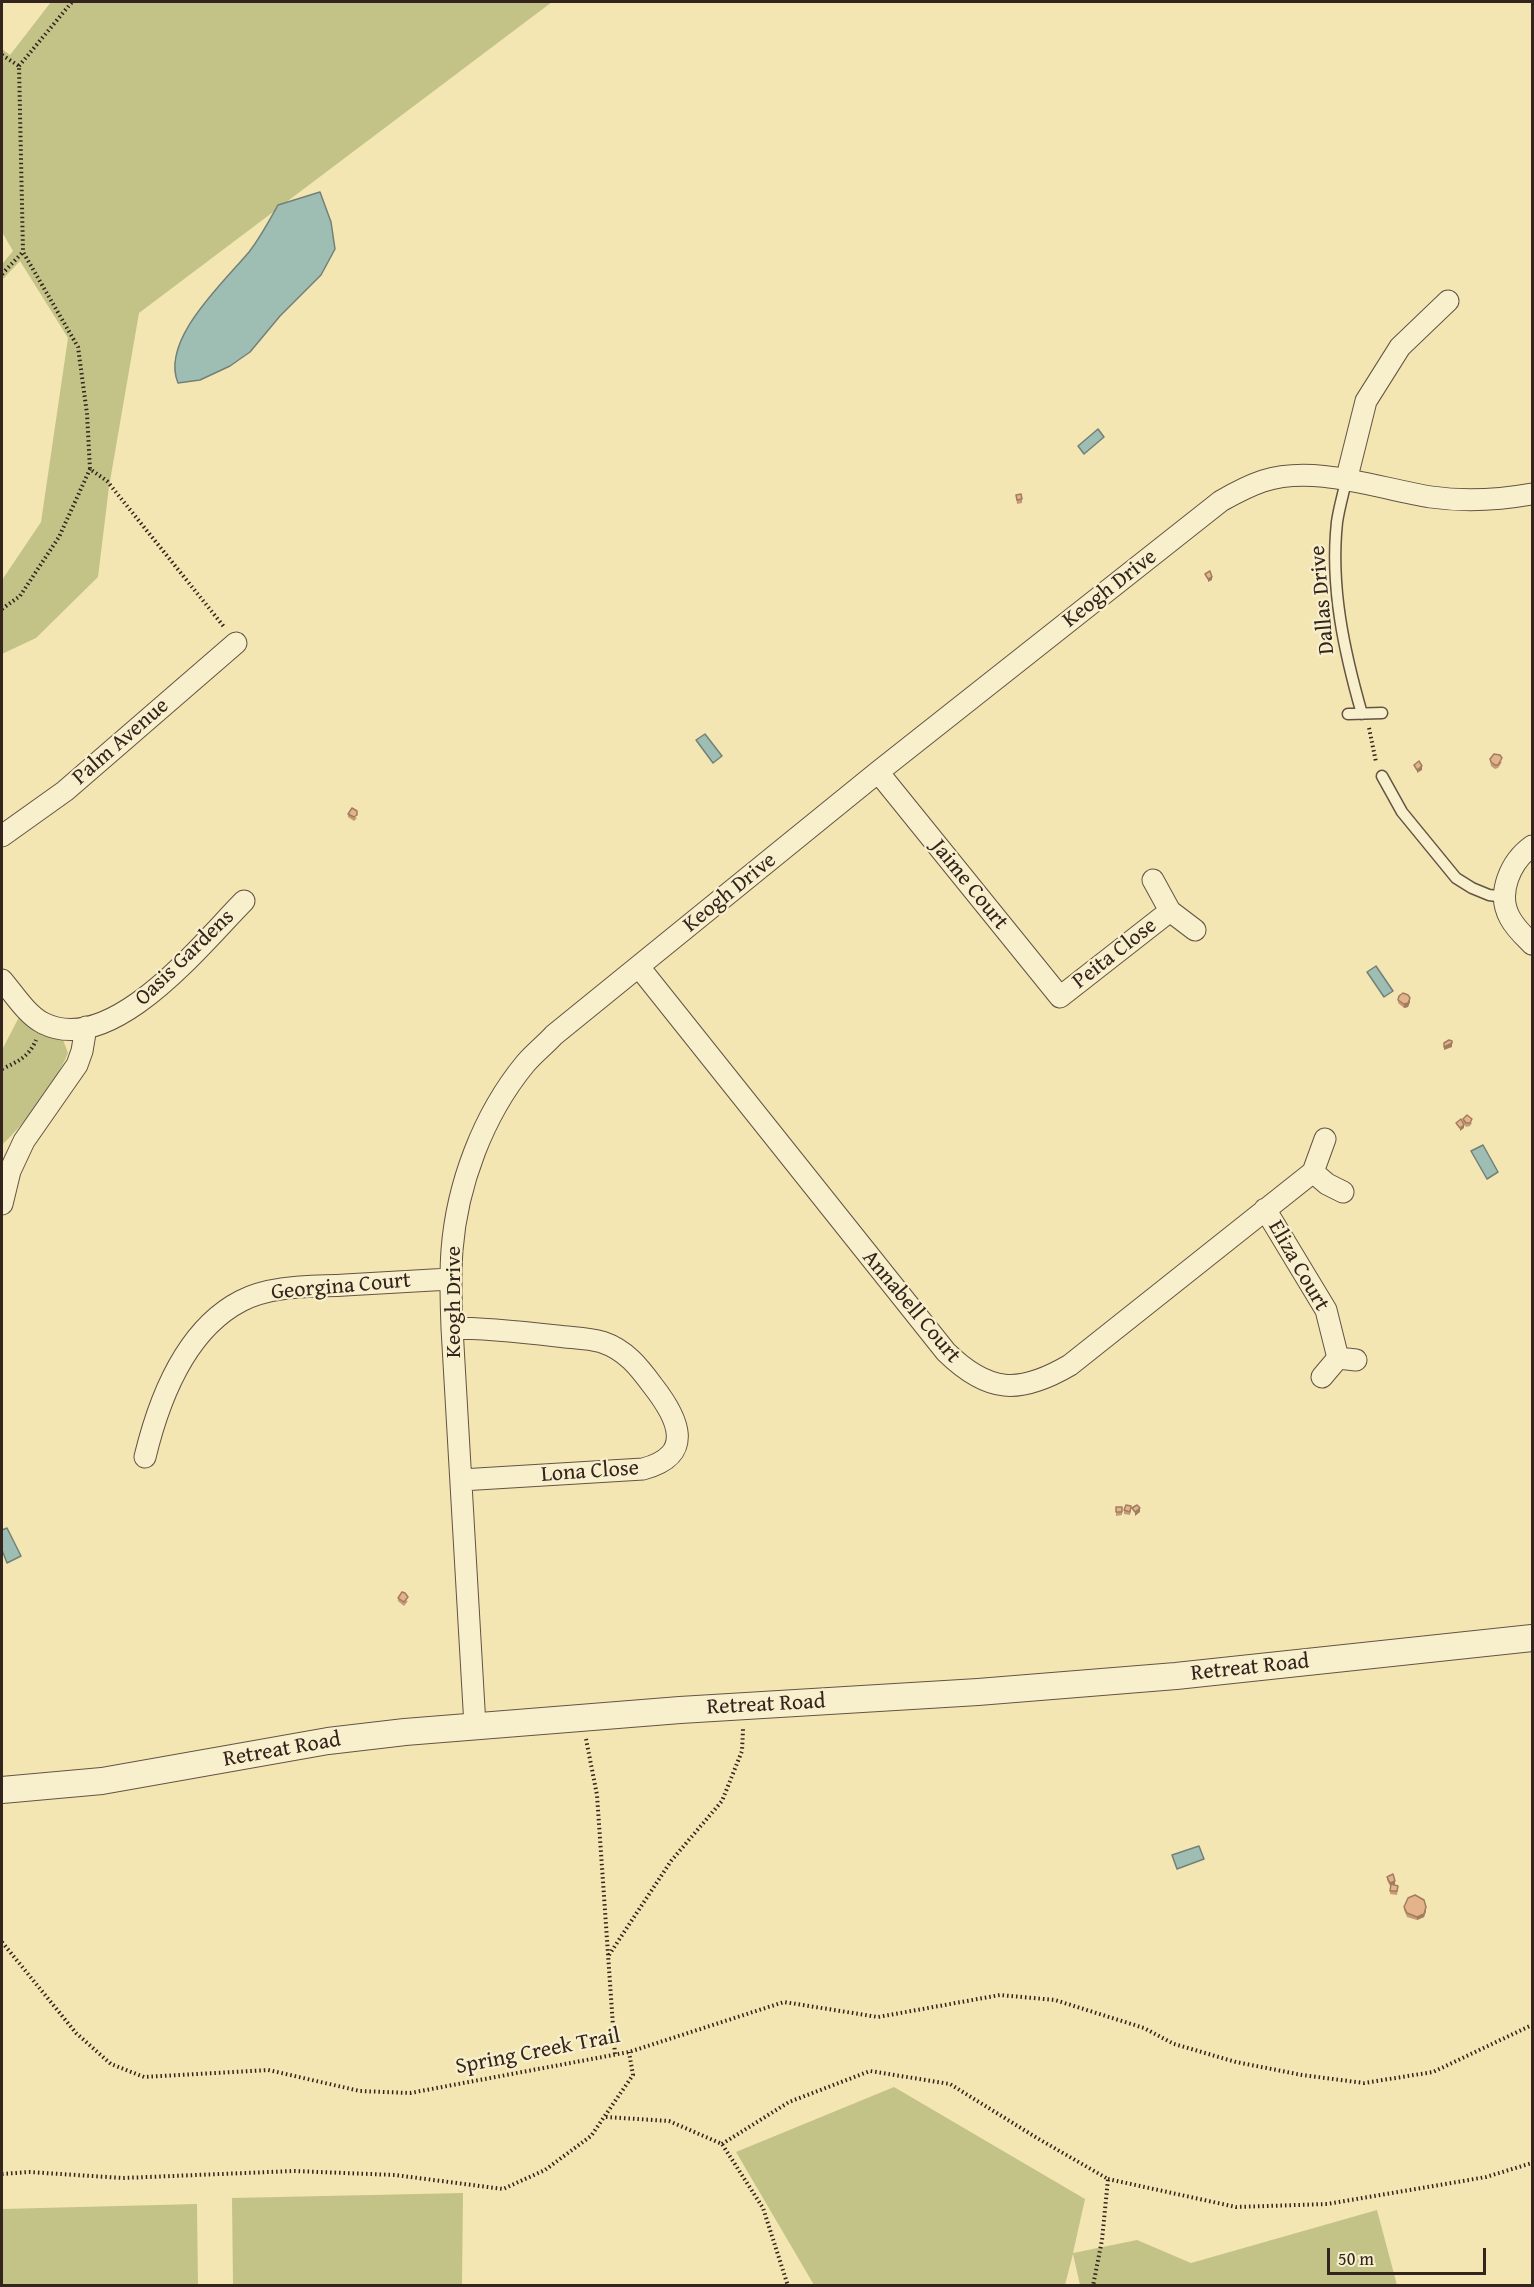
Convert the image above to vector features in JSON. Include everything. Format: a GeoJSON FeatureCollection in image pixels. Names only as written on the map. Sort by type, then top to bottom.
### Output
{"type":"FeatureCollection","features":[{"type":"Feature","properties":{"kind":"street"},"geometry":{"type":"LineString","coordinates":[[1346,481],[1366,401],[1400,347],[1448,301]]}},
{"type":"Feature","properties":{"kind":"street","name":"Keogh Drive"},"geometry":{"type":"LineString","coordinates":[[475,1726],[452,1328],[450,1279],[452,1247],[457,1215],[469,1169],[484,1130],[504,1093],[525,1063],[554,1035],[878,772],[1221,501],[1240,490],[1264,480],[1307,476],[1432,497],[1470,501],[1500,500],[1533,494]]}},
{"type":"Feature","properties":{"kind":"street","name":"Palm Avenue"},"geometry":{"type":"LineString","coordinates":[[2,836],[65,791],[236,643]]}},
{"type":"Feature","properties":{"kind":"street","name":"Jaime Court"},"geometry":{"type":"LineString","coordinates":[[878,772],[1060,997]]}},
{"type":"Feature","properties":{"kind":"street"},"geometry":{"type":"LineString","coordinates":[[1533,846],[1516,860],[1506,885],[1505,897],[1510,919],[1521,934],[1533,944]]}},
{"type":"Feature","properties":{"kind":"street","name":"Peita Close"},"geometry":{"type":"LineString","coordinates":[[1153,880],[1170,911],[1195,930]]}},
{"type":"Feature","properties":{"kind":"street","name":"Oasis Gardens"},"geometry":{"type":"LineString","coordinates":[[43,1023],[56,1028],[86,1027],[112,1020],[143,1002],[244,901]]}},
{"type":"Feature","properties":{"kind":"street","name":"Peita Close"},"geometry":{"type":"LineString","coordinates":[[1060,997],[1170,911]]}},
{"type":"Feature","properties":{"kind":"street","name":"Annabell Court"},"geometry":{"type":"LineString","coordinates":[[639,967],[946,1352],[965,1371],[981,1380],[1000,1385],[1017,1385],[1038,1381],[1070,1365],[1313,1172]]}},
{"type":"Feature","properties":{"kind":"street"},"geometry":{"type":"LineString","coordinates":[[2,980],[43,1023]]}},
{"type":"Feature","properties":{"kind":"street"},"geometry":{"type":"LineString","coordinates":[[2,1204],[6,1170],[77,1065],[86,1027]]}},
{"type":"Feature","properties":{"kind":"street"},"geometry":{"type":"LineString","coordinates":[[1325,1139],[1313,1172],[1326,1184],[1343,1192]]}},
{"type":"Feature","properties":{"kind":"street","name":"Eliza Court"},"geometry":{"type":"LineString","coordinates":[[1265,1209],[1326,1310],[1347,1359],[1322,1377]]}},
{"type":"Feature","properties":{"kind":"street","name":"Georgina Court"},"geometry":{"type":"LineString","coordinates":[[145,1456],[152,1425],[163,1396],[179,1365],[201,1334],[242,1300],[259,1294],[300,1287],[450,1279]]}},
{"type":"Feature","properties":{"kind":"street","name":"Lona Close"},"geometry":{"type":"LineString","coordinates":[[452,1328],[500,1329],[601,1342],[618,1349],[634,1360],[669,1407],[678,1434],[676,1447],[669,1457],[657,1465],[643,1469],[461,1480]]}},
{"type":"Feature","properties":{"kind":"street","name":"Retreat Road"},"geometry":{"type":"LineString","coordinates":[[2,1790],[112,1779],[365,1736],[475,1726],[978,1692],[1176,1676],[1533,1638]]}},
{"type":"Feature","properties":{"kind":"lane","name":"Dallas Drive"},"geometry":{"type":"LineString","coordinates":[[1346,481],[1337,520],[1335,553],[1337,591],[1342,640],[1362,714]]}},
{"type":"Feature","properties":{"kind":"lane"},"geometry":{"type":"LineString","coordinates":[[1348,714],[1382,713]]}},
{"type":"Feature","properties":{"kind":"lane"},"geometry":{"type":"LineString","coordinates":[[1382,776],[1402,812],[1456,878],[1489,895],[1505,897]]}},
{"type":"Feature","properties":{"kind":"path"},"geometry":{"type":"LineString","coordinates":[[2,609],[20,596],[59,537],[90,469],[87,414],[78,347],[23,252],[19,66],[72,2]]}},
{"type":"Feature","properties":{"kind":"path"},"geometry":{"type":"LineString","coordinates":[[2,55],[19,66]]}},
{"type":"Feature","properties":{"kind":"path"},"geometry":{"type":"LineString","coordinates":[[2,274],[23,252]]}},
{"type":"Feature","properties":{"kind":"path"},"geometry":{"type":"LineString","coordinates":[[90,469],[107,481],[176,564],[236,643]]}},
{"type":"Feature","properties":{"kind":"path"},"geometry":{"type":"LineString","coordinates":[[1362,714],[1368,721],[1377,770],[1382,776]]}},
{"type":"Feature","properties":{"kind":"path"},"geometry":{"type":"LineString","coordinates":[[2,1069],[21,1060],[31,1051],[43,1023]]}},
{"type":"Feature","properties":{"kind":"path"},"geometry":{"type":"LineString","coordinates":[[609,1955],[671,1861],[722,1802],[742,1751],[743,1707]]}},
{"type":"Feature","properties":{"kind":"path"},"geometry":{"type":"LineString","coordinates":[[583,1719],[597,1796],[615,2055]]}},
{"type":"Feature","properties":{"kind":"path","name":"Spring Creek Trail"},"geometry":{"type":"LineString","coordinates":[[2,1942],[76,2033],[111,2064],[144,2077],[268,2070],[360,2091],[410,2093],[615,2055],[784,2002],[878,2017],[1000,1995],[1055,2000],[1144,2028],[1174,2044],[1236,2062],[1302,2075],[1364,2083],[1433,2072],[1533,2025]]}},
{"type":"Feature","properties":{"kind":"path"},"geometry":{"type":"LineString","coordinates":[[2,2174],[29,2172],[123,2178],[294,2171],[395,2175],[503,2189],[545,2170],[591,2136],[633,2075],[629,2052]]}},
{"type":"Feature","properties":{"kind":"path"},"geometry":{"type":"LineString","coordinates":[[722,2144],[789,2102],[870,2071],[950,2084],[1108,2179],[1236,2207],[1327,2204],[1486,2177],[1533,2163]]}},
{"type":"Feature","properties":{"kind":"path"},"geometry":{"type":"LineString","coordinates":[[605,2117],[669,2121],[722,2144],[763,2208],[788,2286]]}},
{"type":"Feature","properties":{"kind":"path"},"geometry":{"type":"LineString","coordinates":[[1093,2286],[1102,2240],[1108,2179]]}},
{"type":"Feature","properties":{"kind":"green space"},"geometry":{"type":"Polygon","coordinates":[[[51,2],[552,2],[139,313],[109,487],[98,577],[36,638],[2,654],[2,580],[41,522],[68,338],[20,261],[2,280],[2,264],[13,251],[2,232],[2,49],[10,55],[51,2]]]}},
{"type":"Feature","properties":{"kind":"green space"},"geometry":{"type":"Polygon","coordinates":[[[19,1017],[62,1037],[68,1053],[40,1102],[2,1145],[2,1050],[19,1017]]]}},
{"type":"Feature","properties":{"kind":"green space"},"geometry":{"type":"Polygon","coordinates":[[[894,2087],[1085,2199],[1073,2253],[1137,2240],[1191,2263],[1377,2210],[1397,2285],[1080,2285],[1073,2254],[1065,2285],[814,2285],[736,2152],[894,2087]]]}},
{"type":"Feature","properties":{"kind":"green space"},"geometry":{"type":"Polygon","coordinates":[[[463,2193],[462,2285],[233,2285],[232,2198],[463,2193]]]}},
{"type":"Feature","properties":{"kind":"green space"},"geometry":{"type":"Polygon","coordinates":[[[197,2204],[198,2285],[2,2285],[2,2209],[197,2204]]]}},
{"type":"Feature","properties":{"kind":"water"},"geometry":{"type":"Polygon","coordinates":[[[320,192],[331,222],[335,249],[321,275],[280,316],[250,352],[230,366],[200,380],[178,383],[175,366],[178,349],[197,313],[253,247],[278,205],[320,192]]]}},
{"type":"Feature","properties":{"kind":"water"},"geometry":{"type":"Polygon","coordinates":[[[1098,429],[1104,437],[1084,454],[1078,446],[1098,429]]]}},
{"type":"Feature","properties":{"kind":"water"},"geometry":{"type":"Polygon","coordinates":[[[705,734],[722,756],[713,763],[696,740],[705,734]]]}},
{"type":"Feature","properties":{"kind":"water"},"geometry":{"type":"Polygon","coordinates":[[[1376,966],[1393,991],[1384,997],[1367,972],[1376,966]]]}},
{"type":"Feature","properties":{"kind":"water"},"geometry":{"type":"Polygon","coordinates":[[[1483,1145],[1498,1172],[1487,1179],[1471,1151],[1483,1145]]]}},
{"type":"Feature","properties":{"kind":"water"},"geometry":{"type":"Polygon","coordinates":[[[7,1528],[21,1556],[7,1563],[2,1550],[2,1530],[7,1528]]]}},
{"type":"Feature","properties":{"kind":"water"},"geometry":{"type":"Polygon","coordinates":[[[1199,1846],[1204,1859],[1177,1869],[1172,1855],[1199,1846]]]}},
{"type":"Feature","properties":{"kind":"building"},"geometry":{"type":"Polygon","coordinates":[[[1021,494],[1022,499],[1017,500],[1016,495],[1021,494]]]}},
{"type":"Feature","properties":{"kind":"building"},"geometry":{"type":"Polygon","coordinates":[[[1210,571],[1212,577],[1208,579],[1205,574],[1210,571]]]}},
{"type":"Feature","properties":{"kind":"building"},"geometry":{"type":"Polygon","coordinates":[[[1494,754],[1502,758],[1498,765],[1491,762],[1490,759],[1494,754]]]}},
{"type":"Feature","properties":{"kind":"building"},"geometry":{"type":"Polygon","coordinates":[[[1419,761],[1422,766],[1417,770],[1414,765],[1419,761]]]}},
{"type":"Feature","properties":{"kind":"building"},"geometry":{"type":"Polygon","coordinates":[[[352,808],[357,811],[354,817],[348,814],[352,808]]]}},
{"type":"Feature","properties":{"kind":"building"},"geometry":{"type":"Polygon","coordinates":[[[1403,993],[1410,998],[1408,1003],[1404,1004],[1398,1000],[1403,993]]]}},
{"type":"Feature","properties":{"kind":"building"},"geometry":{"type":"Polygon","coordinates":[[[1449,1040],[1452,1043],[1444,1047],[1444,1043],[1449,1040]]]}},
{"type":"Feature","properties":{"kind":"building"},"geometry":{"type":"Polygon","coordinates":[[[1467,1115],[1472,1119],[1470,1123],[1466,1123],[1463,1119],[1467,1115]]]}},
{"type":"Feature","properties":{"kind":"building"},"geometry":{"type":"Polygon","coordinates":[[[1461,1119],[1464,1125],[1460,1128],[1456,1123],[1461,1119]]]}},
{"type":"Feature","properties":{"kind":"building"},"geometry":{"type":"Polygon","coordinates":[[[1126,1505],[1131,1506],[1130,1512],[1124,1510],[1126,1505]]]}},
{"type":"Feature","properties":{"kind":"building"},"geometry":{"type":"Polygon","coordinates":[[[1137,1505],[1140,1508],[1135,1512],[1132,1508],[1137,1505]]]}},
{"type":"Feature","properties":{"kind":"building"},"geometry":{"type":"Polygon","coordinates":[[[1116,1507],[1122,1507],[1122,1512],[1116,1512],[1116,1507]]]}},
{"type":"Feature","properties":{"kind":"building"},"geometry":{"type":"Polygon","coordinates":[[[402,1592],[408,1597],[404,1602],[398,1598],[402,1592]]]}},
{"type":"Feature","properties":{"kind":"building"},"geometry":{"type":"Polygon","coordinates":[[[1393,1874],[1395,1881],[1390,1883],[1387,1877],[1393,1874]]]}},
{"type":"Feature","properties":{"kind":"building"},"geometry":{"type":"Polygon","coordinates":[[[1391,1884],[1398,1886],[1397,1891],[1390,1891],[1391,1884]]]}},
{"type":"Feature","properties":{"kind":"building"},"geometry":{"type":"Polygon","coordinates":[[[1415,1895],[1424,1900],[1426,1907],[1424,1914],[1417,1917],[1407,1913],[1404,1907],[1408,1898],[1415,1895]]]}}]}
